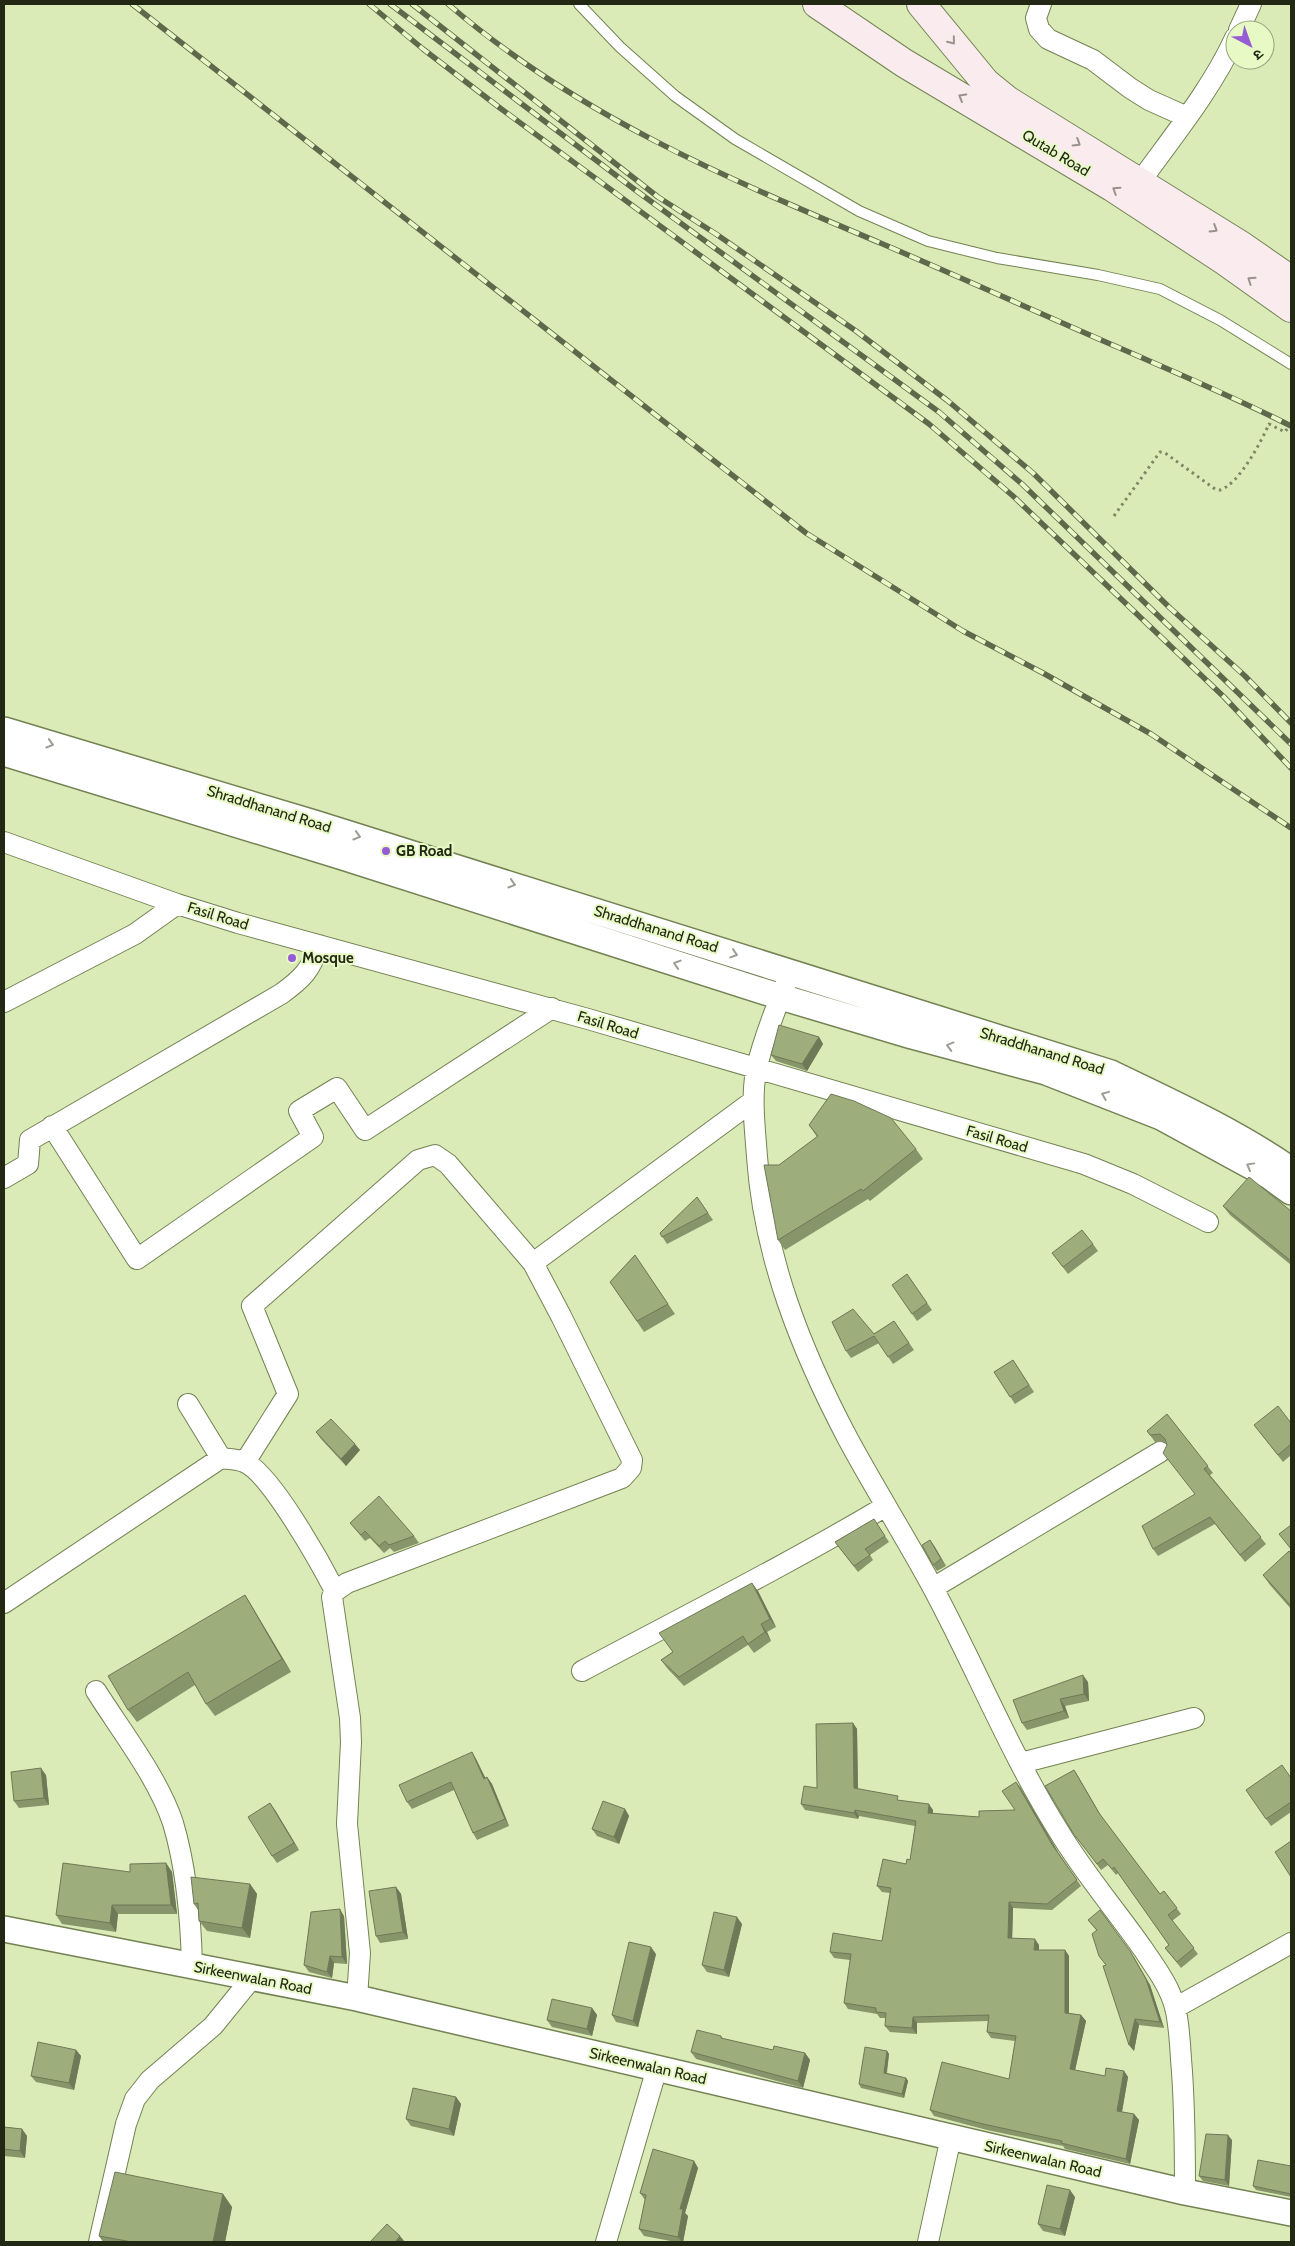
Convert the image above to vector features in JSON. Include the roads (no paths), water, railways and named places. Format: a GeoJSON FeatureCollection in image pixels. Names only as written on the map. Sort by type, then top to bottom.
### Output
{"type":"FeatureCollection","features":[{"type":"Feature","properties":{"kind":"main road","name":"Qutab Road"},"geometry":{"type":"LineString","coordinates":[[817,4],[904,63],[1001,108],[1140,182],[1242,246],[1291,280]]}},
{"type":"Feature","properties":{"kind":"main road","name":"Qutab Road"},"geometry":{"type":"LineString","coordinates":[[921,4],[986,83],[1001,108],[1112,187],[1225,261],[1291,308]]}},
{"type":"Feature","properties":{"kind":"street"},"geometry":{"type":"LineString","coordinates":[[1040,4],[1036,18],[1039,29],[1048,39],[1093,60],[1149,100],[1187,117]]}},
{"type":"Feature","properties":{"kind":"street"},"geometry":{"type":"LineString","coordinates":[[1244,20],[1251,4]]}},
{"type":"Feature","properties":{"kind":"street"},"geometry":{"type":"LineString","coordinates":[[1140,182],[1187,117],[1225,59]]}},
{"type":"Feature","properties":{"kind":"street","name":"Shraddhanand Road"},"geometry":{"type":"LineString","coordinates":[[4,730],[459,868],[1111,1073],[1212,1121],[1263,1150],[1291,1170]]}},
{"type":"Feature","properties":{"kind":"street","name":"Shraddhanand Road"},"geometry":{"type":"LineString","coordinates":[[4,753],[452,892],[780,997],[912,1036],[1046,1072],[1161,1117],[1269,1176],[1291,1192]]}},
{"type":"Feature","properties":{"kind":"street","name":"Fasil Road"},"geometry":{"type":"LineString","coordinates":[[4,842],[178,904],[319,945],[552,1008],[1084,1164],[1133,1184],[1208,1222]]}},
{"type":"Feature","properties":{"kind":"street"},"geometry":{"type":"LineString","coordinates":[[452,892],[459,868]]}},
{"type":"Feature","properties":{"kind":"street"},"geometry":{"type":"LineString","coordinates":[[4,1002],[135,934],[178,904]]}},
{"type":"Feature","properties":{"kind":"street"},"geometry":{"type":"LineString","coordinates":[[4,1178],[28,1164],[30,1140],[281,994],[301,979],[314,962],[319,945]]}},
{"type":"Feature","properties":{"kind":"street"},"geometry":{"type":"LineString","coordinates":[[791,972],[780,997],[756,1069],[752,1101],[759,1184],[770,1246],[782,1292],[810,1362],[848,1438],[933,1588],[1021,1763],[1063,1839],[1114,1907],[1157,1970],[1168,1990],[1175,2008],[1184,2102],[1185,2192]]}},
{"type":"Feature","properties":{"kind":"street"},"geometry":{"type":"LineString","coordinates":[[52,1126],[137,1259],[313,1137],[299,1111],[337,1088],[365,1130],[552,1008]]}},
{"type":"Feature","properties":{"kind":"street"},"geometry":{"type":"LineString","coordinates":[[533,1263],[752,1101]]}},
{"type":"Feature","properties":{"kind":"street"},"geometry":{"type":"LineString","coordinates":[[245,1462],[288,1394],[252,1306],[418,1160],[435,1155],[448,1164],[533,1263],[630,1452],[632,1460],[628,1474],[622,1478],[347,1583],[335,1591],[332,1597],[350,1718],[351,1742],[346,1824],[360,1953],[357,1998]]}},
{"type":"Feature","properties":{"kind":"street"},"geometry":{"type":"LineString","coordinates":[[188,1404],[222,1458]]}},
{"type":"Feature","properties":{"kind":"street"},"geometry":{"type":"LineString","coordinates":[[933,1588],[1160,1452]]}},
{"type":"Feature","properties":{"kind":"street"},"geometry":{"type":"LineString","coordinates":[[4,1603],[222,1458],[245,1462],[266,1479],[312,1549],[335,1591]]}},
{"type":"Feature","properties":{"kind":"street"},"geometry":{"type":"LineString","coordinates":[[582,1671],[810,1552],[886,1506]]}},
{"type":"Feature","properties":{"kind":"street"},"geometry":{"type":"LineString","coordinates":[[96,1691],[146,1769],[172,1823],[188,1894],[192,1967]]}},
{"type":"Feature","properties":{"kind":"street"},"geometry":{"type":"LineString","coordinates":[[1021,1763],[1194,1718]]}},
{"type":"Feature","properties":{"kind":"street","name":"Sirkeenwalan Road"},"geometry":{"type":"LineString","coordinates":[[4,1929],[357,1998],[1185,2192],[1291,2212]]}},
{"type":"Feature","properties":{"kind":"street"},"geometry":{"type":"LineString","coordinates":[[1175,2008],[1291,1942]]}},
{"type":"Feature","properties":{"kind":"street"},"geometry":{"type":"LineString","coordinates":[[99,2242],[126,2124],[134,2099],[150,2080],[213,2026],[252,1978]]}},
{"type":"Feature","properties":{"kind":"street"},"geometry":{"type":"LineString","coordinates":[[606,2242],[657,2068]]}},
{"type":"Feature","properties":{"kind":"street"},"geometry":{"type":"LineString","coordinates":[[928,2242],[951,2137]]}},
{"type":"Feature","properties":{"kind":"lane"},"geometry":{"type":"LineString","coordinates":[[579,4],[620,47],[675,96],[736,139],[859,211],[937,243],[997,258],[1098,275],[1160,289],[1220,320],[1291,364]]}},
{"type":"Feature","properties":{"kind":"railway"},"geometry":{"type":"LineString","coordinates":[[132,4],[806,533],[963,631],[1043,673],[1151,734],[1291,828]]}},
{"type":"Feature","properties":{"kind":"railway"},"geometry":{"type":"LineString","coordinates":[[369,4],[423,49],[500,108],[929,424],[1013,496],[1224,697],[1291,768]]}},
{"type":"Feature","properties":{"kind":"railway"},"geometry":{"type":"LineString","coordinates":[[390,4],[634,189],[939,412],[1022,484],[1291,744]]}},
{"type":"Feature","properties":{"kind":"railway"},"geometry":{"type":"LineString","coordinates":[[412,4],[658,197],[716,234],[856,331],[948,401],[1033,473],[1170,608],[1245,676],[1291,723]]}},
{"type":"Feature","properties":{"kind":"railway"},"geometry":{"type":"LineString","coordinates":[[448,4],[497,43],[548,79],[600,111],[654,140],[764,193],[1186,377],[1291,426]]}},
{"type":"Feature","properties":{"kind":"place","name":"GB Road"},"geometry":{"type":"Point","coordinates":[386,851]}},
{"type":"Feature","properties":{"kind":"place","name":"Mosque"},"geometry":{"type":"Point","coordinates":[292,958]}}]}
